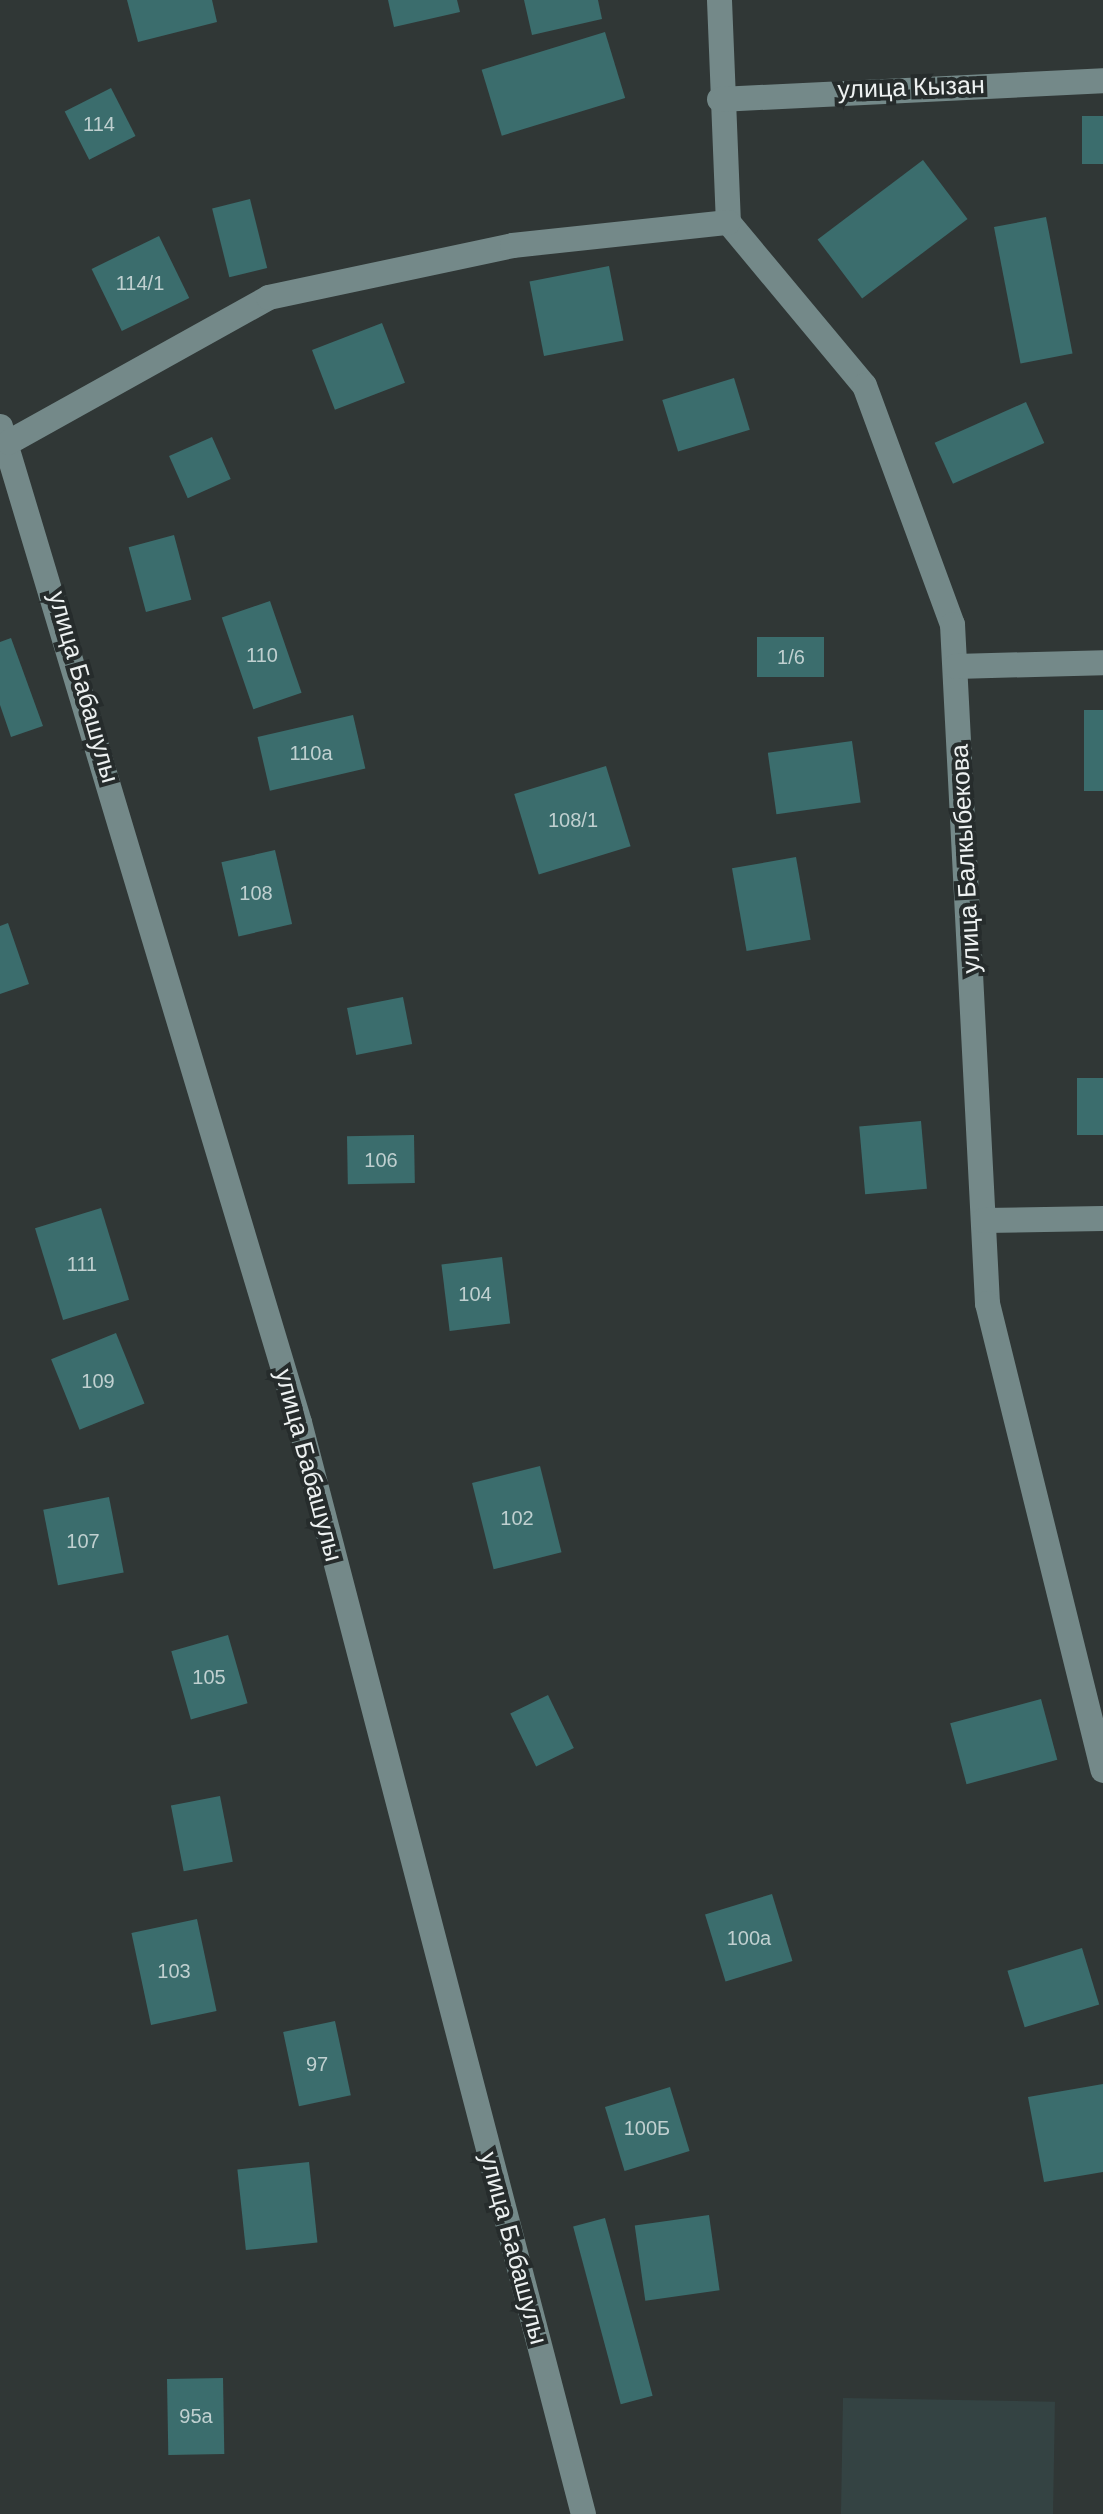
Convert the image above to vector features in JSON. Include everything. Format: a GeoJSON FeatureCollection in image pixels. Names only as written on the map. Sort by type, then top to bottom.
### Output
{"type":"FeatureCollection","features":[{"type":"Feature","properties":{"kind":"street"},"geometry":{"type":"LineString","coordinates":[[4,434],[268,297],[512,245],[728,222],[719,99],[719,0]]}},
{"type":"Feature","properties":{"kind":"street","name":"улица Кызан"},"geometry":{"type":"LineString","coordinates":[[719,99],[1103,80]]}},
{"type":"Feature","properties":{"kind":"street","name":"улица Балкыбекова"},"geometry":{"type":"LineString","coordinates":[[728,222],[864,385],[952,624],[987,1303],[1103,1770]]}},
{"type":"Feature","properties":{"kind":"street","name":"улица Бабашулы"},"geometry":{"type":"LineString","coordinates":[[4,434],[299,1422],[584,2514]]}},
{"type":"Feature","properties":{"kind":"street"},"geometry":{"type":"LineString","coordinates":[[954,666],[1103,662]]}},
{"type":"Feature","properties":{"kind":"street"},"geometry":{"type":"LineString","coordinates":[[983,1220],[1103,1218]]}},
{"type":"Feature","properties":{"kind":"shaded area"},"geometry":{"type":"Polygon","coordinates":[[[843,2398],[1055,2402],[1053,2514],[841,2514],[843,2398]]]}},
{"type":"Feature","properties":{"kind":"building"},"geometry":{"type":"Polygon","coordinates":[[[127,0],[212,0],[217,22],[138,42],[127,0]]]}},
{"type":"Feature","properties":{"kind":"building"},"geometry":{"type":"Polygon","coordinates":[[[388,0],[457,0],[460,12],[394,27],[388,0]]]}},
{"type":"Feature","properties":{"kind":"building"},"geometry":{"type":"Polygon","coordinates":[[[524,0],[598,0],[602,19],[532,35],[524,0]]]}},
{"type":"Feature","properties":{"kind":"building"},"geometry":{"type":"Polygon","coordinates":[[[605,32],[625,98],[502,136],[482,70],[605,32]]]}},
{"type":"Feature","properties":{"kind":"building"},"geometry":{"type":"Polygon","coordinates":[[[111,88],[136,136],[89,160],[65,112],[111,88]]]}},
{"type":"Feature","properties":{"kind":"building"},"geometry":{"type":"Polygon","coordinates":[[[1082,116],[1103,116],[1103,164],[1082,164],[1082,116]]]}},
{"type":"Feature","properties":{"kind":"building"},"geometry":{"type":"Polygon","coordinates":[[[923,160],[968,219],[862,299],[818,239],[923,160]]]}},
{"type":"Feature","properties":{"kind":"building"},"geometry":{"type":"Polygon","coordinates":[[[250,199],[267,268],[229,277],[212,208],[250,199]]]}},
{"type":"Feature","properties":{"kind":"building"},"geometry":{"type":"Polygon","coordinates":[[[1046,217],[1073,353],[1020,364],[994,227],[1046,217]]]}},
{"type":"Feature","properties":{"kind":"building"},"geometry":{"type":"Polygon","coordinates":[[[159,236],[189,298],[122,331],[92,269],[159,236]]]}},
{"type":"Feature","properties":{"kind":"building"},"geometry":{"type":"Polygon","coordinates":[[[609,266],[624,341],[544,356],[529,281],[609,266]]]}},
{"type":"Feature","properties":{"kind":"building"},"geometry":{"type":"Polygon","coordinates":[[[382,323],[405,383],[335,410],[312,350],[382,323]]]}},
{"type":"Feature","properties":{"kind":"building"},"geometry":{"type":"Polygon","coordinates":[[[734,378],[750,430],[678,452],[662,400],[734,378]]]}},
{"type":"Feature","properties":{"kind":"building"},"geometry":{"type":"Polygon","coordinates":[[[1026,402],[1044,443],[953,484],[935,443],[1026,402]]]}},
{"type":"Feature","properties":{"kind":"building"},"geometry":{"type":"Polygon","coordinates":[[[212,437],[231,479],[188,498],[169,456],[212,437]]]}},
{"type":"Feature","properties":{"kind":"building"},"geometry":{"type":"Polygon","coordinates":[[[174,535],[191,600],[146,612],[129,547],[174,535]]]}},
{"type":"Feature","properties":{"kind":"building"},"geometry":{"type":"Polygon","coordinates":[[[270,601],[302,693],[253,709],[222,618],[270,601]]]}},
{"type":"Feature","properties":{"kind":"building"},"geometry":{"type":"Polygon","coordinates":[[[757,637],[824,637],[824,677],[757,677],[757,637]]]}},
{"type":"Feature","properties":{"kind":"building"},"geometry":{"type":"Polygon","coordinates":[[[11,638],[43,726],[11,737],[0,705],[0,642],[11,638]]]}},
{"type":"Feature","properties":{"kind":"building"},"geometry":{"type":"Polygon","coordinates":[[[1084,710],[1103,710],[1103,791],[1084,791],[1084,710]]]}},
{"type":"Feature","properties":{"kind":"building"},"geometry":{"type":"Polygon","coordinates":[[[353,715],[365,769],[270,791],[258,737],[353,715]]]}},
{"type":"Feature","properties":{"kind":"building"},"geometry":{"type":"Polygon","coordinates":[[[852,741],[861,802],[776,814],[768,753],[852,741]]]}},
{"type":"Feature","properties":{"kind":"building"},"geometry":{"type":"Polygon","coordinates":[[[606,766],[631,846],[539,874],[514,794],[606,766]]]}},
{"type":"Feature","properties":{"kind":"building"},"geometry":{"type":"Polygon","coordinates":[[[275,850],[292,924],[239,936],[221,862],[275,850]]]}},
{"type":"Feature","properties":{"kind":"building"},"geometry":{"type":"Polygon","coordinates":[[[796,857],[811,940],[747,951],[732,868],[796,857]]]}},
{"type":"Feature","properties":{"kind":"building"},"geometry":{"type":"Polygon","coordinates":[[[8,923],[29,984],[0,994],[0,926],[8,923]]]}},
{"type":"Feature","properties":{"kind":"building"},"geometry":{"type":"Polygon","coordinates":[[[403,997],[412,1044],[356,1055],[347,1008],[403,997]]]}},
{"type":"Feature","properties":{"kind":"building"},"geometry":{"type":"Polygon","coordinates":[[[1077,1078],[1103,1078],[1103,1135],[1077,1135],[1077,1078]]]}},
{"type":"Feature","properties":{"kind":"building"},"geometry":{"type":"Polygon","coordinates":[[[921,1121],[927,1189],[865,1194],[859,1126],[921,1121]]]}},
{"type":"Feature","properties":{"kind":"building"},"geometry":{"type":"Polygon","coordinates":[[[414,1135],[415,1183],[348,1184],[347,1136],[414,1135]]]}},
{"type":"Feature","properties":{"kind":"building"},"geometry":{"type":"Polygon","coordinates":[[[101,1208],[129,1300],[63,1320],[35,1228],[101,1208]]]}},
{"type":"Feature","properties":{"kind":"building"},"geometry":{"type":"Polygon","coordinates":[[[502,1257],[510,1324],[450,1331],[441,1264],[502,1257]]]}},
{"type":"Feature","properties":{"kind":"building"},"geometry":{"type":"Polygon","coordinates":[[[116,1333],[144,1403],[80,1430],[51,1359],[116,1333]]]}},
{"type":"Feature","properties":{"kind":"building"},"geometry":{"type":"Polygon","coordinates":[[[540,1466],[562,1552],[494,1569],[472,1483],[540,1466]]]}},
{"type":"Feature","properties":{"kind":"building"},"geometry":{"type":"Polygon","coordinates":[[[109,1497],[124,1573],[58,1585],[43,1510],[109,1497]]]}},
{"type":"Feature","properties":{"kind":"building"},"geometry":{"type":"Polygon","coordinates":[[[228,1635],[248,1703],[191,1720],[171,1651],[228,1635]]]}},
{"type":"Feature","properties":{"kind":"building"},"geometry":{"type":"Polygon","coordinates":[[[548,1695],[574,1748],[536,1766],[510,1713],[548,1695]]]}},
{"type":"Feature","properties":{"kind":"building"},"geometry":{"type":"Polygon","coordinates":[[[1041,1699],[1057,1760],[967,1784],[950,1723],[1041,1699]]]}},
{"type":"Feature","properties":{"kind":"building"},"geometry":{"type":"Polygon","coordinates":[[[220,1796],[233,1862],[184,1871],[171,1806],[220,1796]]]}},
{"type":"Feature","properties":{"kind":"building"},"geometry":{"type":"Polygon","coordinates":[[[772,1894],[792,1961],[726,1981],[705,1914],[772,1894]]]}},
{"type":"Feature","properties":{"kind":"building"},"geometry":{"type":"Polygon","coordinates":[[[197,1919],[217,2011],[151,2025],[131,1933],[197,1919]]]}},
{"type":"Feature","properties":{"kind":"building"},"geometry":{"type":"Polygon","coordinates":[[[1082,1948],[1099,2004],[1025,2027],[1007,1971],[1082,1948]]]}},
{"type":"Feature","properties":{"kind":"building"},"geometry":{"type":"Polygon","coordinates":[[[335,2021],[351,2095],[299,2106],[283,2032],[335,2021]]]}},
{"type":"Feature","properties":{"kind":"building"},"geometry":{"type":"Polygon","coordinates":[[[1103,2084],[1103,2172],[1044,2182],[1028,2097],[1103,2084]]]}},
{"type":"Feature","properties":{"kind":"building"},"geometry":{"type":"Polygon","coordinates":[[[670,2087],[690,2151],[625,2171],[605,2107],[670,2087]]]}},
{"type":"Feature","properties":{"kind":"building"},"geometry":{"type":"Polygon","coordinates":[[[309,2162],[317,2243],[246,2250],[237,2170],[309,2162]]]}},
{"type":"Feature","properties":{"kind":"building"},"geometry":{"type":"Polygon","coordinates":[[[709,2215],[720,2290],[645,2301],[635,2225],[709,2215]]]}},
{"type":"Feature","properties":{"kind":"building"},"geometry":{"type":"Polygon","coordinates":[[[605,2218],[653,2396],[621,2404],[573,2227],[605,2218]]]}},
{"type":"Feature","properties":{"kind":"building"},"geometry":{"type":"Polygon","coordinates":[[[223,2378],[224,2454],[168,2455],[167,2379],[223,2378]]]}}]}
